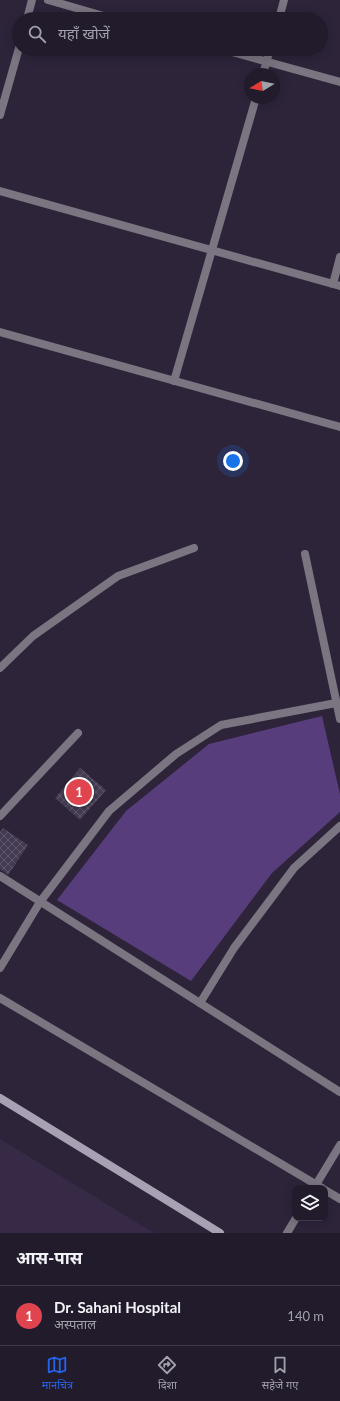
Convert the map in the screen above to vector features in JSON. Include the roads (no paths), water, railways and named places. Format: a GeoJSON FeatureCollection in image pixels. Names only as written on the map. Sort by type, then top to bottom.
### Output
{"type":"FeatureCollection","features":[{"type":"Feature","properties":{"kind":"main road"},"geometry":{"type":"LineString","coordinates":[[0,1098],[220,1233]]}},
{"type":"Feature","properties":{"kind":"street"},"geometry":{"type":"LineString","coordinates":[[29,12],[32,0]]}},
{"type":"Feature","properties":{"kind":"street"},"geometry":{"type":"LineString","coordinates":[[48,0],[90,12]]}},
{"type":"Feature","properties":{"kind":"street"},"geometry":{"type":"LineString","coordinates":[[281,12],[284,0]]}},
{"type":"Feature","properties":{"kind":"street"},"geometry":{"type":"LineString","coordinates":[[0,115],[17,56]]}},
{"type":"Feature","properties":{"kind":"street"},"geometry":{"type":"LineString","coordinates":[[246,56],[340,82]]}},
{"type":"Feature","properties":{"kind":"street"},"geometry":{"type":"LineString","coordinates":[[265,68],[268,56]]}},
{"type":"Feature","properties":{"kind":"street"},"geometry":{"type":"LineString","coordinates":[[174,381],[254,104]]}},
{"type":"Feature","properties":{"kind":"street"},"geometry":{"type":"LineString","coordinates":[[0,191],[336,285],[340,258]]}},
{"type":"Feature","properties":{"kind":"street"},"geometry":{"type":"LineString","coordinates":[[0,332],[340,427]]}},
{"type":"Feature","properties":{"kind":"street"},"geometry":{"type":"LineString","coordinates":[[0,668],[33,636],[118,576],[194,548]]}},
{"type":"Feature","properties":{"kind":"street"},"geometry":{"type":"LineString","coordinates":[[305,554],[340,719]]}},
{"type":"Feature","properties":{"kind":"street"},"geometry":{"type":"LineString","coordinates":[[0,968],[40,902],[109,811],[176,754],[221,726],[336,703]]}},
{"type":"Feature","properties":{"kind":"street"},"geometry":{"type":"LineString","coordinates":[[0,816],[78,733]]}},
{"type":"Feature","properties":{"kind":"street"},"geometry":{"type":"LineString","coordinates":[[200,1003],[234,948],[294,868],[340,826]]}},
{"type":"Feature","properties":{"kind":"street"},"geometry":{"type":"LineString","coordinates":[[0,876],[340,1092]]}},
{"type":"Feature","properties":{"kind":"street"},"geometry":{"type":"LineString","coordinates":[[0,998],[314,1185]]}},
{"type":"Feature","properties":{"kind":"street"},"geometry":{"type":"LineString","coordinates":[[318,1185],[340,1145]]}},
{"type":"Feature","properties":{"kind":"street"},"geometry":{"type":"LineString","coordinates":[[328,1192],[340,1199]]}},
{"type":"Feature","properties":{"kind":"street"},"geometry":{"type":"LineString","coordinates":[[288,1233],[294,1221]]}},
{"type":"Feature","properties":{"kind":"place","name":"Dr. Sahani Hospital"},"geometry":{"type":"Point","coordinates":[79,792]}}]}
